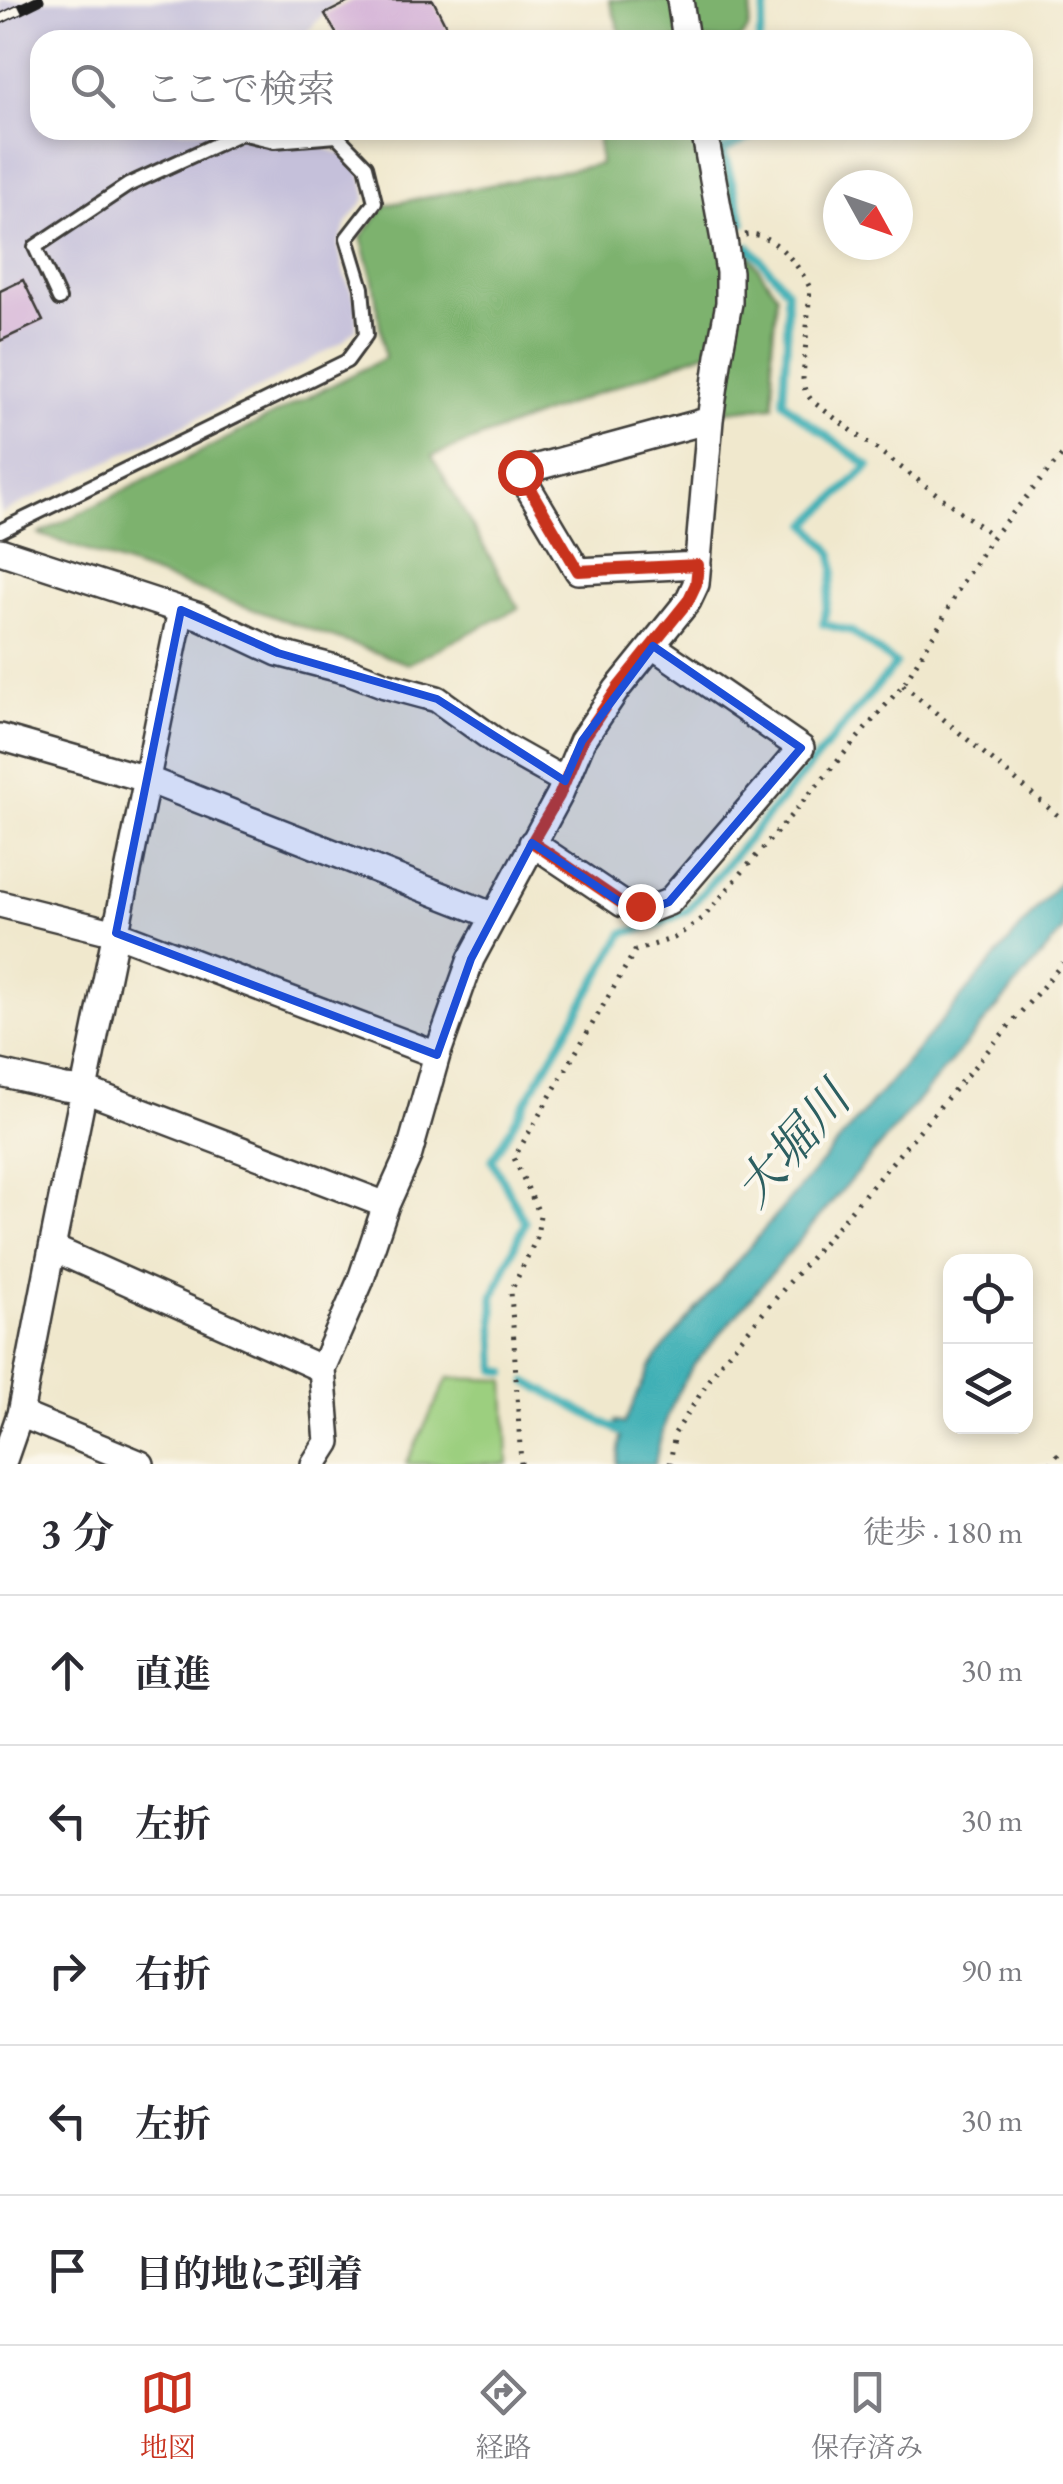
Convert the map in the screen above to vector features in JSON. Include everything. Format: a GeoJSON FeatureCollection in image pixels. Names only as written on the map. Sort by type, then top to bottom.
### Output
{"type":"FeatureCollection","features":[{"type":"Feature","properties":{"kind":"street"},"geometry":{"type":"LineString","coordinates":[[680,0],[684,30]]}},
{"type":"Feature","properties":{"kind":"street"},"geometry":{"type":"LineString","coordinates":[[314,1464],[328,1442],[322,1369],[409,1154],[470,959],[566,780],[582,741],[617,689],[688,601],[696,584],[710,420],[729,303],[729,272],[706,140]]}},
{"type":"Feature","properties":{"kind":"street"},"geometry":{"type":"LineString","coordinates":[[698,565],[578,571],[520,472],[710,420]]}},
{"type":"Feature","properties":{"kind":"street"},"geometry":{"type":"LineString","coordinates":[[0,550],[200,616],[278,653],[437,699],[501,744],[566,780]]}},
{"type":"Feature","properties":{"kind":"street"},"geometry":{"type":"LineString","coordinates":[[3,1459],[20,1414],[181,610]]}},
{"type":"Feature","properties":{"kind":"street"},"geometry":{"type":"LineString","coordinates":[[532,842],[623,904],[648,910],[669,902],[802,748],[653,646]]}},
{"type":"Feature","properties":{"kind":"street"},"geometry":{"type":"LineString","coordinates":[[0,737],[146,779],[494,916]]}},
{"type":"Feature","properties":{"kind":"street"},"geometry":{"type":"LineString","coordinates":[[0,904],[116,933],[437,1055]]}},
{"type":"Feature","properties":{"kind":"street"},"geometry":{"type":"LineString","coordinates":[[0,1073],[86,1090],[386,1205]]}},
{"type":"Feature","properties":{"kind":"street"},"geometry":{"type":"LineString","coordinates":[[52,1248],[322,1369]]}},
{"type":"Feature","properties":{"kind":"street"},"geometry":{"type":"LineString","coordinates":[[20,1414],[141,1464]]}},
{"type":"Feature","properties":{"kind":"lane"},"geometry":{"type":"LineString","coordinates":[[59,299],[35,247],[128,185],[225,140]]}},
{"type":"Feature","properties":{"kind":"lane"},"geometry":{"type":"LineString","coordinates":[[0,530],[347,361],[366,335],[362,288],[347,238],[375,202],[366,166],[341,140]]}},
{"type":"Feature","properties":{"kind":"path"},"geometry":{"type":"LineString","coordinates":[[724,240],[755,232],[766,236],[804,274],[810,288],[802,379],[812,400],[993,536]]}},
{"type":"Feature","properties":{"kind":"path"},"geometry":{"type":"LineString","coordinates":[[521,1464],[511,1291],[537,1237],[540,1215],[514,1158],[635,951],[674,938],[702,919],[902,685],[993,536],[1063,454]]}},
{"type":"Feature","properties":{"kind":"path"},"geometry":{"type":"LineString","coordinates":[[902,685],[1063,820]]}},
{"type":"Feature","properties":{"kind":"path"},"geometry":{"type":"LineString","coordinates":[[822,764],[829,770]]}},
{"type":"Feature","properties":{"kind":"path"},"geometry":{"type":"LineString","coordinates":[[670,1464],[675,1433],[722,1361],[1063,963]]}},
{"type":"Feature","properties":{"kind":"path"},"geometry":{"type":"LineString","coordinates":[[1050,1464],[1063,1448]]}},
{"type":"Feature","properties":{"kind":"highlighted area"},"geometry":{"type":"Polygon","coordinates":[[[181,610],[278,653],[437,699],[565,781],[582,741],[653,646],[801,748],[669,902],[648,910],[623,904],[532,843],[471,959],[437,1055],[116,933],[181,610]]]}},
{"type":"Feature","properties":{"kind":"shaded area"},"geometry":{"type":"Polygon","coordinates":[[[0,0],[337,0],[309,30],[30,30],[30,140],[310,140],[354,163],[361,171],[366,198],[348,221],[338,245],[344,274],[357,304],[356,329],[341,343],[263,386],[0,514],[0,0]]]}},
{"type":"Feature","properties":{"kind":"green space"},"geometry":{"type":"Polygon","coordinates":[[[609,0],[753,0],[748,30],[620,30],[609,0]]]}},
{"type":"Feature","properties":{"kind":"green space"},"geometry":{"type":"Polygon","coordinates":[[[598,140],[728,140],[718,146],[738,212],[743,246],[777,295],[772,348],[774,406],[727,411],[730,343],[432,456],[519,608],[408,664],[39,534],[385,358],[373,280],[361,237],[386,205],[600,164],[598,140]]]}},
{"type":"Feature","properties":{"kind":"green space"},"geometry":{"type":"Polygon","coordinates":[[[448,1378],[505,1380],[508,1464],[406,1464],[448,1378]]]}},
{"type":"Feature","properties":{"kind":"water"},"geometry":{"type":"Polygon","coordinates":[[[1063,878],[1063,930],[693,1366],[669,1413],[655,1464],[617,1464],[621,1436],[615,1432],[616,1421],[624,1424],[650,1367],[665,1346],[1063,878]]]}},
{"type":"Feature","properties":{"kind":"building"},"geometry":{"type":"Polygon","coordinates":[[[353,0],[433,0],[448,30],[334,30],[325,14],[353,0]]]}},
{"type":"Feature","properties":{"kind":"building"},"geometry":{"type":"Polygon","coordinates":[[[23,280],[43,321],[0,341],[0,291],[23,280]]]}},
{"type":"Feature","properties":{"kind":"waterway"},"geometry":{"type":"LineString","coordinates":[[761,30],[767,0]]}},
{"type":"Feature","properties":{"kind":"waterway"},"geometry":{"type":"LineString","coordinates":[[744,140],[723,150],[744,223]]}},
{"type":"Feature","properties":{"kind":"waterway"},"geometry":{"type":"LineString","coordinates":[[506,1372],[496,1370],[493,1297],[525,1222],[492,1160],[624,933],[658,925],[688,910],[896,664],[851,631],[823,624],[834,570],[833,554],[808,524],[869,466],[783,401],[787,290],[749,246]]}},
{"type":"Feature","properties":{"kind":"waterway"},"geometry":{"type":"LineString","coordinates":[[528,1382],[621,1432]]}},
{"type":"Feature","properties":{"kind":"railway"},"geometry":{"type":"LineString","coordinates":[[0,19],[39,0]]}},
{"type":"Feature","properties":{"kind":"route"},"geometry":{"type":"LineString","coordinates":[[520,472],[578,571],[698,565],[696,584],[688,601],[617,689],[582,741],[559,796],[532,842],[623,904],[640,906]]}},
{"type":"Feature","properties":{"kind":"water label","name":"大堀川"},"geometry":{"type":"Point","coordinates":[792,1144]}}]}
